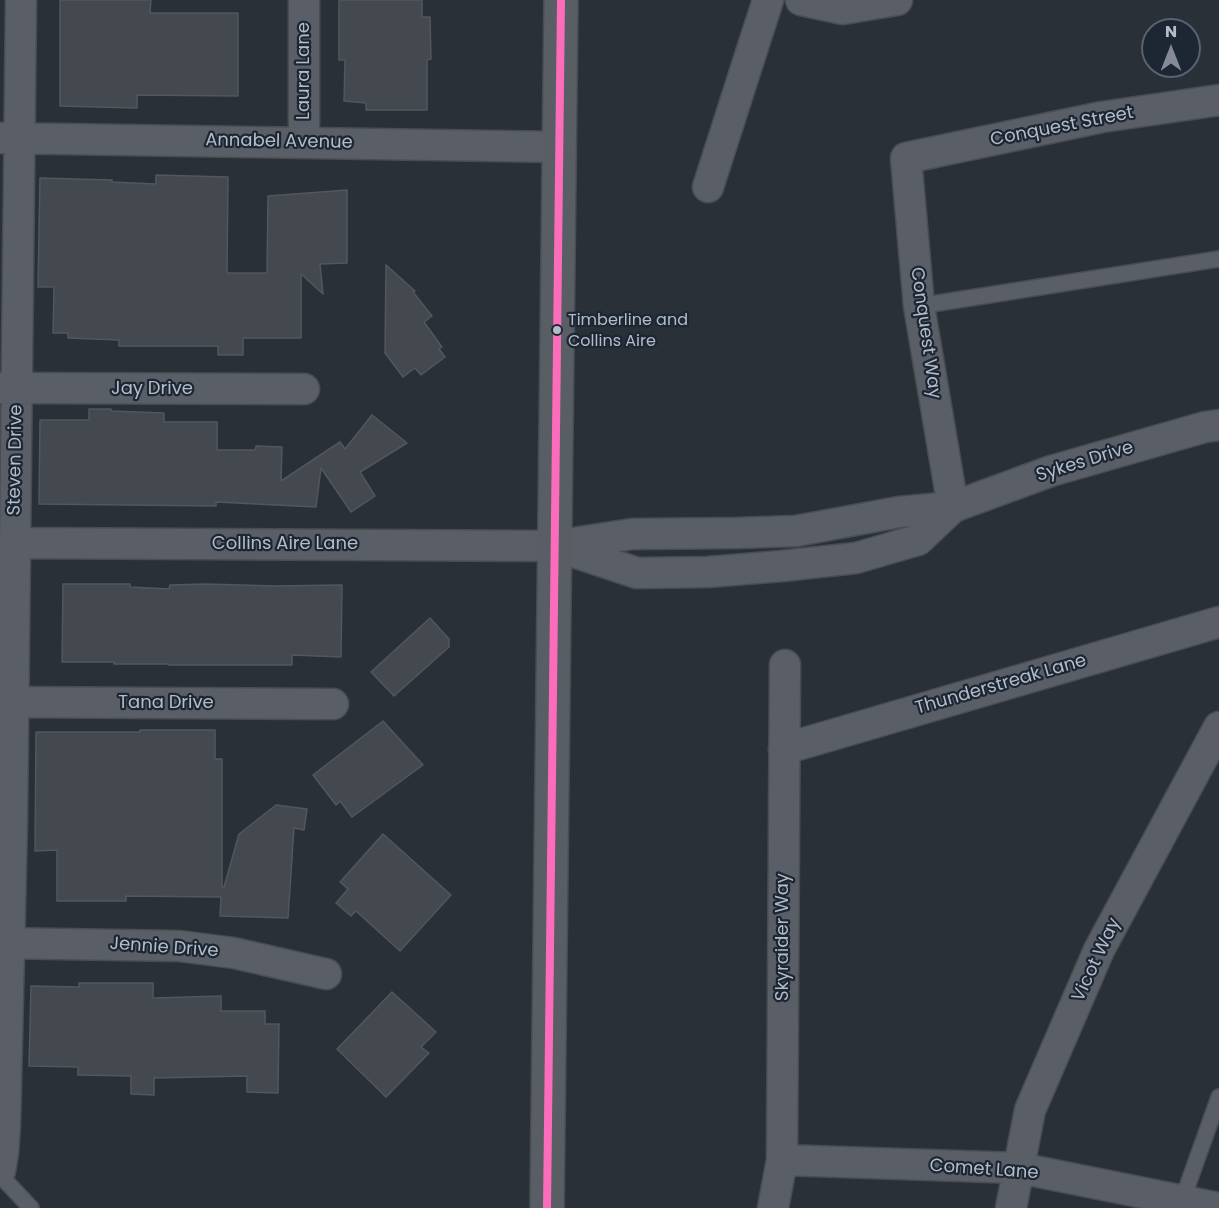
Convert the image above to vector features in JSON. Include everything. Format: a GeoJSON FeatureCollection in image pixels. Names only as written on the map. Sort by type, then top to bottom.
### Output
{"type":"FeatureCollection","features":[{"type":"Feature","properties":{"kind":"main road"},"geometry":{"type":"LineString","coordinates":[[547,1208],[561,0]]}},
{"type":"Feature","properties":{"kind":"street","name":"Steven Drive"},"geometry":{"type":"LineString","coordinates":[[0,1171],[5,1125],[4,943],[12,819],[7,702],[7,633],[16,543],[8,468],[10,138],[21,0]]}},
{"type":"Feature","properties":{"kind":"street","name":"Laura Lane"},"geometry":{"type":"LineString","coordinates":[[304,0],[304,143]]}},
{"type":"Feature","properties":{"kind":"street"},"geometry":{"type":"LineString","coordinates":[[708,187],[768,0]]}},
{"type":"Feature","properties":{"kind":"street"},"geometry":{"type":"LineString","coordinates":[[801,0],[843,9],[897,0]]}},
{"type":"Feature","properties":{"kind":"street","name":"Conquest Street"},"geometry":{"type":"LineString","coordinates":[[906,158],[1102,117],[1219,100]]}},
{"type":"Feature","properties":{"kind":"street","name":"Annabel Avenue"},"geometry":{"type":"LineString","coordinates":[[10,138],[559,147]]}},
{"type":"Feature","properties":{"kind":"street","name":"Conquest Way"},"geometry":{"type":"LineString","coordinates":[[906,158],[919,306],[953,507]]}},
{"type":"Feature","properties":{"kind":"street","name":"Jay Drive"},"geometry":{"type":"LineString","coordinates":[[9,388],[304,389]]}},
{"type":"Feature","properties":{"kind":"street","name":"Sykes Drive"},"geometry":{"type":"LineString","coordinates":[[953,507],[1051,471],[1219,425]]}},
{"type":"Feature","properties":{"kind":"street"},"geometry":{"type":"LineString","coordinates":[[554,546],[637,573],[708,572],[782,566],[856,558],[918,540],[953,507]]}},
{"type":"Feature","properties":{"kind":"street"},"geometry":{"type":"LineString","coordinates":[[554,546],[632,534],[796,531],[899,512],[953,507]]}},
{"type":"Feature","properties":{"kind":"street","name":"Collins Aire Lane"},"geometry":{"type":"LineString","coordinates":[[16,543],[554,546]]}},
{"type":"Feature","properties":{"kind":"street","name":"Thunderstreak Lane"},"geometry":{"type":"LineString","coordinates":[[784,749],[1219,622]]}},
{"type":"Feature","properties":{"kind":"street","name":"Skyraider Way"},"geometry":{"type":"LineString","coordinates":[[773,1208],[782,1160],[784,664]]}},
{"type":"Feature","properties":{"kind":"street","name":"Tana Drive"},"geometry":{"type":"LineString","coordinates":[[7,702],[333,704]]}},
{"type":"Feature","properties":{"kind":"street","name":"Vicot Way"},"geometry":{"type":"LineString","coordinates":[[1011,1208],[1030,1110],[1099,951],[1219,727]]}},
{"type":"Feature","properties":{"kind":"street","name":"Jennie Drive"},"geometry":{"type":"LineString","coordinates":[[4,943],[179,946],[234,953],[326,974]]}},
{"type":"Feature","properties":{"kind":"street","name":"Comet Lane"},"geometry":{"type":"LineString","coordinates":[[782,1160],[1018,1168],[1181,1204],[1219,1208]]}},
{"type":"Feature","properties":{"kind":"lane"},"geometry":{"type":"LineString","coordinates":[[919,306],[1219,259]]}},
{"type":"Feature","properties":{"kind":"lane"},"geometry":{"type":"LineString","coordinates":[[1181,1204],[1219,1096]]}},
{"type":"Feature","properties":{"kind":"lane"},"geometry":{"type":"LineString","coordinates":[[0,1175],[31,1208]]}},
{"type":"Feature","properties":{"kind":"building"},"geometry":{"type":"Polygon","coordinates":[[[60,0],[151,0],[150,13],[238,13],[238,96],[137,95],[137,108],[60,106],[60,0]]]}},
{"type":"Feature","properties":{"kind":"building"},"geometry":{"type":"Polygon","coordinates":[[[339,0],[422,0],[422,17],[430,17],[431,59],[427,60],[427,110],[366,110],[366,103],[344,101],[345,60],[339,60],[339,0]]]}},
{"type":"Feature","properties":{"kind":"building"},"geometry":{"type":"Polygon","coordinates":[[[156,175],[228,177],[227,273],[267,273],[268,196],[347,190],[347,263],[320,264],[323,294],[301,274],[301,338],[243,338],[243,355],[218,355],[218,346],[119,346],[119,340],[68,338],[68,333],[53,333],[54,287],[38,287],[40,178],[156,184],[156,175]]]}},
{"type":"Feature","properties":{"kind":"building"},"geometry":{"type":"Polygon","coordinates":[[[386,265],[415,291],[413,292],[432,316],[424,322],[442,347],[439,349],[445,357],[421,375],[415,368],[403,377],[385,353],[386,265]]]}},
{"type":"Feature","properties":{"kind":"building"},"geometry":{"type":"Polygon","coordinates":[[[89,409],[164,413],[164,422],[217,422],[217,450],[255,450],[256,446],[282,447],[281,481],[340,442],[345,449],[372,415],[407,443],[360,472],[375,496],[351,512],[321,468],[316,507],[216,502],[216,506],[39,504],[40,420],[89,420],[89,409]]]}},
{"type":"Feature","properties":{"kind":"building"},"geometry":{"type":"Polygon","coordinates":[[[63,584],[130,584],[130,587],[169,589],[170,585],[206,584],[342,585],[341,657],[292,655],[292,665],[62,662],[63,584]]]}},
{"type":"Feature","properties":{"kind":"building"},"geometry":{"type":"Polygon","coordinates":[[[430,618],[449,639],[449,647],[394,696],[371,672],[430,618]]]}},
{"type":"Feature","properties":{"kind":"building"},"geometry":{"type":"Polygon","coordinates":[[[383,721],[423,765],[352,817],[340,801],[336,805],[313,775],[383,721]]]}},
{"type":"Feature","properties":{"kind":"building"},"geometry":{"type":"Polygon","coordinates":[[[140,730],[215,730],[215,759],[222,759],[222,887],[224,887],[239,834],[276,805],[307,809],[304,830],[294,828],[288,918],[220,916],[221,897],[126,896],[126,901],[57,901],[57,850],[35,851],[36,732],[140,732],[140,730]]]}},
{"type":"Feature","properties":{"kind":"building"},"geometry":{"type":"Polygon","coordinates":[[[383,834],[451,895],[400,951],[356,911],[351,916],[336,903],[348,889],[340,882],[383,834]]]}},
{"type":"Feature","properties":{"kind":"building"},"geometry":{"type":"Polygon","coordinates":[[[79,983],[153,983],[153,998],[221,996],[221,1011],[265,1011],[265,1024],[279,1024],[278,1093],[247,1092],[247,1076],[154,1078],[154,1095],[131,1094],[131,1076],[78,1075],[78,1067],[29,1066],[31,986],[79,987],[79,983]]]}},
{"type":"Feature","properties":{"kind":"building"},"geometry":{"type":"Polygon","coordinates":[[[392,992],[436,1032],[421,1047],[429,1053],[386,1097],[337,1049],[392,992]]]}},
{"type":"Feature","properties":{"kind":"transit line"},"geometry":{"type":"LineString","coordinates":[[547,1208],[561,0]]}},
{"type":"Feature","properties":{"kind":"place","name":"Timberline and Collins Aire"},"geometry":{"type":"Point","coordinates":[557,330]}}]}
